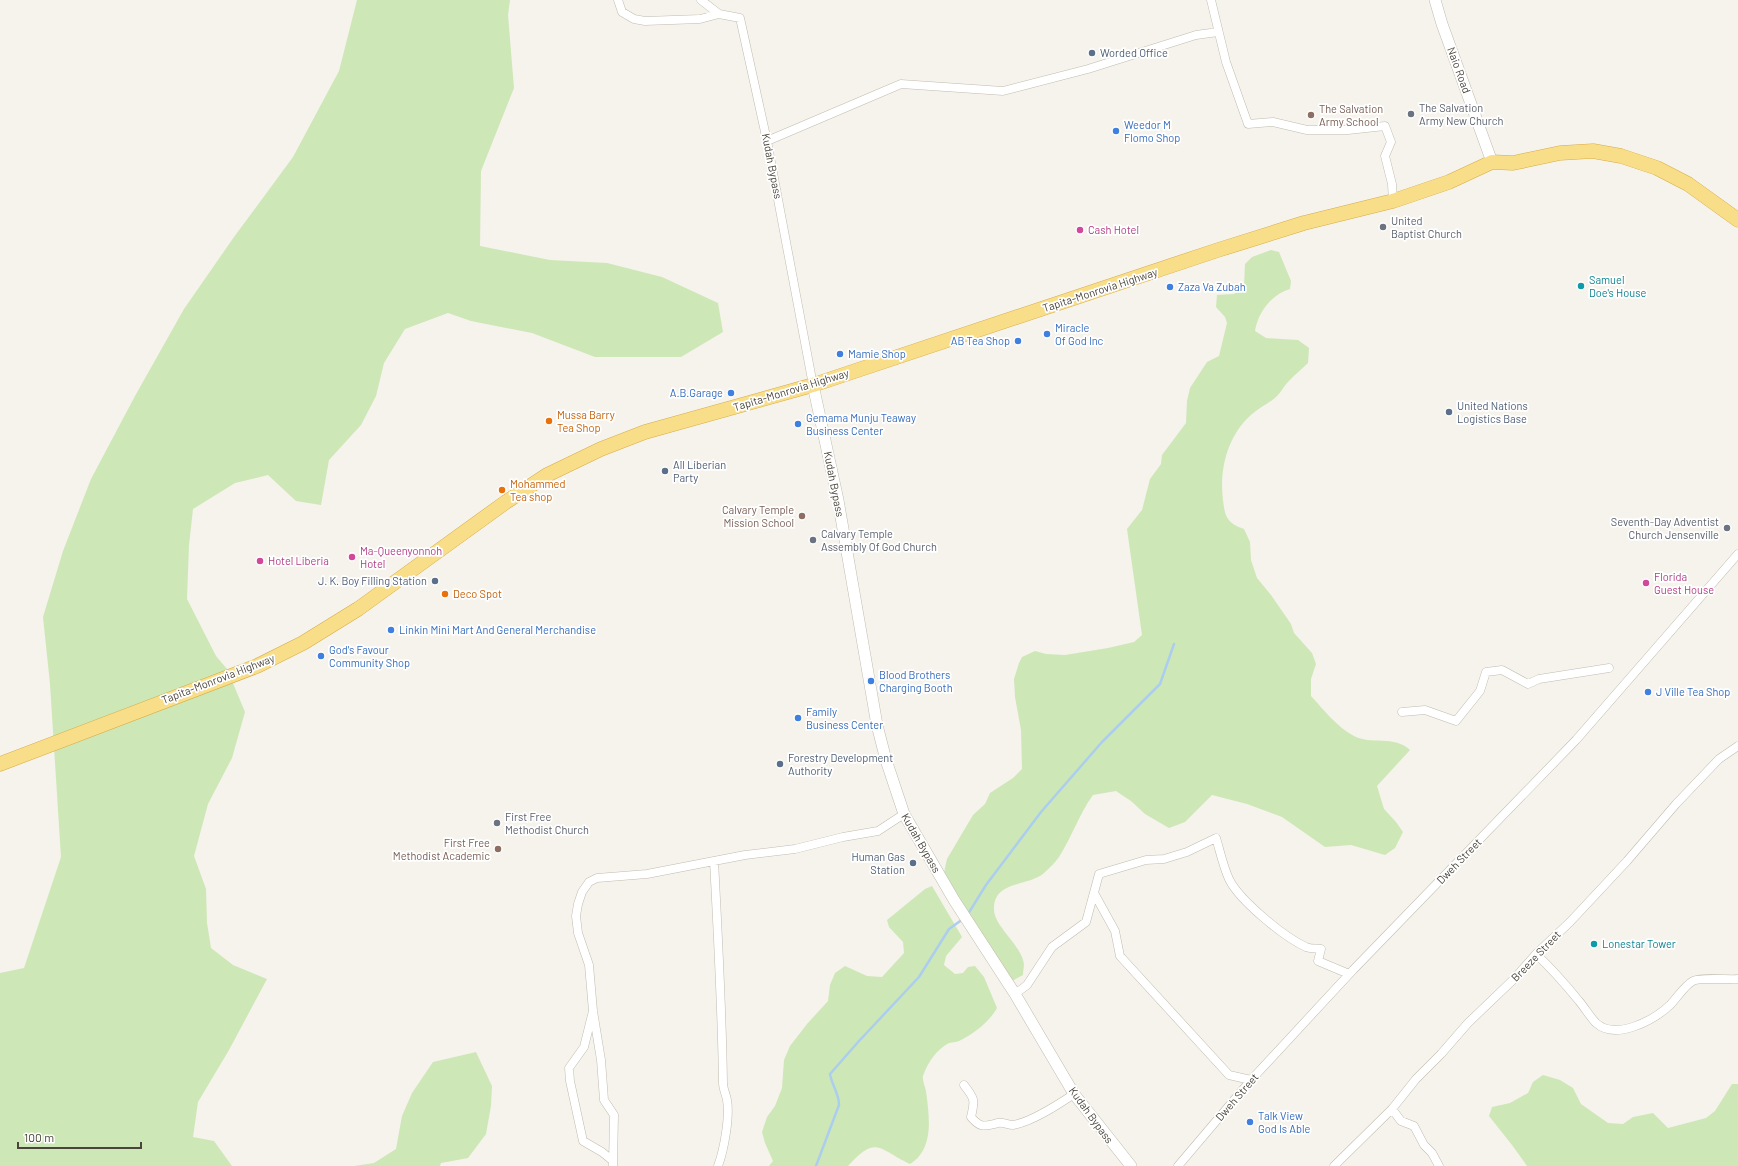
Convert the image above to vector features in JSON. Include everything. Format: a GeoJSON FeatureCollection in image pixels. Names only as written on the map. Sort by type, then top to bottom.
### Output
{"type":"FeatureCollection","features":[{"type":"Feature","properties":{"kind":"highway","name":"Tapita-Monrovia Highway"},"geometry":{"type":"LineString","coordinates":[[0,764],[257,666],[284,654],[358,610],[506,502],[541,479],[601,449],[645,432],[814,385],[1218,250],[1304,223],[1393,201],[1449,182],[1492,162],[1513,163],[1560,153],[1593,151],[1621,156],[1657,168],[1688,184],[1738,220]]}},
{"type":"Feature","properties":{"kind":"street"},"geometry":{"type":"LineString","coordinates":[[618,0],[622,12],[634,19],[645,21],[700,19],[719,14]]}},
{"type":"Feature","properties":{"kind":"street"},"geometry":{"type":"LineString","coordinates":[[701,0],[719,14]]}},
{"type":"Feature","properties":{"kind":"street"},"geometry":{"type":"LineString","coordinates":[[1211,0],[1226,62],[1248,124],[1273,122],[1292,125],[1307,130],[1348,130],[1385,126],[1390,142],[1385,156],[1392,184],[1393,201]]}},
{"type":"Feature","properties":{"kind":"street","name":"Naio Road"},"geometry":{"type":"LineString","coordinates":[[1435,0],[1442,24],[1492,162]]}},
{"type":"Feature","properties":{"kind":"street","name":"Kudah Bypass"},"geometry":{"type":"LineString","coordinates":[[719,14],[740,18],[767,141],[814,385],[838,500],[875,712],[886,760],[904,814],[963,915],[1015,994],[1074,1094],[1131,1166]]}},
{"type":"Feature","properties":{"kind":"street"},"geometry":{"type":"LineString","coordinates":[[767,141],[901,84],[1003,91],[1088,69],[1196,34],[1218,32]]}},
{"type":"Feature","properties":{"kind":"street","name":"Dweh Street"},"geometry":{"type":"LineString","coordinates":[[1178,1166],[1251,1080],[1349,974],[1576,740],[1738,554]]}},
{"type":"Feature","properties":{"kind":"street"},"geometry":{"type":"LineString","coordinates":[[1402,712],[1425,710],[1456,721],[1480,690],[1486,672],[1502,670],[1528,684],[1539,678],[1609,668]]}},
{"type":"Feature","properties":{"kind":"street","name":"Breeze Street"},"geometry":{"type":"LineString","coordinates":[[1334,1166],[1392,1109],[1416,1079],[1441,1054],[1468,1023],[1570,922],[1627,861],[1676,804],[1720,759],[1738,746]]}},
{"type":"Feature","properties":{"kind":"street"},"geometry":{"type":"LineString","coordinates":[[613,1164],[614,1115],[604,1100],[601,1060],[593,1011],[589,965],[578,933],[576,916],[582,892],[589,882],[597,878],[647,874],[745,855],[795,849],[843,837],[878,831],[904,814]]}},
{"type":"Feature","properties":{"kind":"street"},"geometry":{"type":"LineString","coordinates":[[1015,994],[1027,985],[1052,947],[1086,922],[1100,874],[1146,860],[1164,859],[1187,852],[1216,838],[1229,880],[1240,895],[1263,917],[1290,938],[1307,948],[1321,948],[1318,961],[1349,974]]}},
{"type":"Feature","properties":{"kind":"street"},"geometry":{"type":"LineString","coordinates":[[714,861],[722,1012],[723,1087],[727,1101],[727,1123],[723,1153],[718,1166]]}},
{"type":"Feature","properties":{"kind":"street"},"geometry":{"type":"LineString","coordinates":[[1094,893],[1116,931],[1120,956],[1229,1075],[1251,1080]]}},
{"type":"Feature","properties":{"kind":"street"},"geometry":{"type":"LineString","coordinates":[[1536,954],[1566,985],[1595,1022],[1603,1028],[1614,1030],[1628,1029],[1657,1016],[1693,981],[1706,978],[1718,980],[1738,979]]}},
{"type":"Feature","properties":{"kind":"street"},"geometry":{"type":"LineString","coordinates":[[593,1011],[584,1047],[569,1068],[570,1081],[583,1141],[613,1164]]}},
{"type":"Feature","properties":{"kind":"street"},"geometry":{"type":"LineString","coordinates":[[964,1085],[973,1097],[974,1101],[971,1117],[976,1124],[988,1127],[999,1123],[1013,1125],[1031,1119],[1051,1109],[1074,1094]]}},
{"type":"Feature","properties":{"kind":"street"},"geometry":{"type":"LineString","coordinates":[[1392,1109],[1402,1121],[1414,1126],[1424,1145],[1432,1153],[1439,1166]]}},
{"type":"Feature","properties":{"kind":"green space"},"geometry":{"type":"Polygon","coordinates":[[[357,0],[510,0],[508,15],[514,88],[481,171],[480,246],[550,260],[607,263],[662,277],[718,303],[723,332],[681,357],[595,357],[532,333],[471,321],[448,313],[405,329],[384,363],[376,396],[361,425],[329,460],[321,505],[296,501],[268,475],[235,483],[193,509],[189,545],[187,599],[216,656],[227,669],[245,712],[232,758],[208,804],[194,856],[206,889],[207,923],[211,948],[233,965],[267,979],[229,1050],[198,1102],[193,1137],[214,1141],[232,1166],[0,1166],[0,973],[24,968],[61,857],[50,684],[43,617],[63,551],[91,479],[135,396],[184,309],[234,237],[293,157],[339,71],[357,0]]]}},
{"type":"Feature","properties":{"kind":"green space"},"geometry":{"type":"Polygon","coordinates":[[[1271,250],[1279,252],[1291,281],[1290,289],[1277,295],[1267,305],[1259,317],[1255,331],[1266,338],[1298,340],[1309,348],[1308,363],[1290,379],[1277,396],[1258,409],[1244,422],[1231,442],[1222,476],[1225,511],[1230,522],[1244,529],[1250,542],[1251,560],[1257,578],[1291,624],[1294,633],[1312,653],[1316,664],[1311,679],[1311,696],[1336,723],[1354,736],[1367,740],[1390,741],[1404,745],[1410,750],[1377,786],[1384,809],[1403,832],[1395,848],[1385,855],[1351,845],[1325,847],[1282,817],[1247,804],[1212,795],[1185,822],[1169,828],[1145,814],[1131,801],[1116,791],[1093,795],[1064,849],[1054,863],[1044,873],[1037,877],[1005,889],[995,900],[995,916],[1021,954],[1024,962],[1023,975],[1012,981],[943,877],[947,859],[973,815],[985,804],[990,793],[1013,778],[1022,769],[1021,730],[1015,697],[1014,679],[1022,657],[1035,651],[1046,654],[1065,655],[1108,648],[1134,642],[1142,635],[1127,529],[1142,510],[1150,479],[1161,464],[1162,455],[1186,423],[1187,401],[1190,388],[1207,362],[1219,356],[1227,323],[1225,317],[1216,307],[1217,295],[1234,294],[1244,286],[1245,264],[1252,257],[1271,250]]]}},
{"type":"Feature","properties":{"kind":"green space"},"geometry":{"type":"Polygon","coordinates":[[[932,886],[962,937],[946,956],[944,965],[955,974],[963,973],[968,967],[975,966],[984,977],[997,1008],[990,1018],[977,1030],[960,1041],[949,1043],[940,1049],[927,1066],[923,1076],[923,1081],[926,1091],[929,1121],[927,1141],[923,1150],[918,1158],[910,1164],[884,1150],[872,1148],[866,1150],[858,1156],[848,1166],[769,1166],[773,1161],[762,1132],[767,1117],[775,1106],[782,1088],[784,1060],[790,1046],[807,1024],[828,1001],[830,985],[835,973],[845,966],[867,976],[882,977],[904,953],[903,942],[889,927],[887,920],[925,889],[932,886]]]}},
{"type":"Feature","properties":{"kind":"green space"},"geometry":{"type":"Polygon","coordinates":[[[476,1052],[492,1086],[491,1106],[486,1134],[468,1158],[441,1163],[440,1166],[354,1166],[374,1163],[396,1149],[402,1116],[412,1093],[433,1062],[476,1052]]]}},
{"type":"Feature","properties":{"kind":"green space"},"geometry":{"type":"Polygon","coordinates":[[[1543,1075],[1560,1080],[1573,1088],[1581,1104],[1608,1123],[1623,1124],[1633,1117],[1653,1113],[1668,1128],[1706,1118],[1715,1111],[1732,1084],[1738,1084],[1738,1166],[1527,1166],[1489,1116],[1492,1107],[1510,1103],[1528,1093],[1533,1082],[1543,1075]]]}},
{"type":"Feature","properties":{"kind":"waterway"},"geometry":{"type":"LineString","coordinates":[[968,914],[986,885],[1041,812],[1102,742],[1160,684],[1174,644]]}},
{"type":"Feature","properties":{"kind":"waterway"},"geometry":{"type":"LineString","coordinates":[[816,1166],[839,1105],[838,1097],[830,1074],[919,977],[949,929],[963,919]]}},
{"type":"Feature","properties":{"kind":"place","name":"Worded Office"},"geometry":{"type":"Point","coordinates":[1092,53]}},
{"type":"Feature","properties":{"kind":"place","name":"The Salvation Army New Church"},"geometry":{"type":"Point","coordinates":[1411,114]}},
{"type":"Feature","properties":{"kind":"place","name":"The Salvation Army School"},"geometry":{"type":"Point","coordinates":[1311,115]}},
{"type":"Feature","properties":{"kind":"place","name":"Weedor M Flomo Shop"},"geometry":{"type":"Point","coordinates":[1116,131]}},
{"type":"Feature","properties":{"kind":"place","name":"United Baptist Church"},"geometry":{"type":"Point","coordinates":[1383,227]}},
{"type":"Feature","properties":{"kind":"place","name":"Cash Hotel"},"geometry":{"type":"Point","coordinates":[1080,230]}},
{"type":"Feature","properties":{"kind":"place","name":"Samuel Doe's House"},"geometry":{"type":"Point","coordinates":[1581,286]}},
{"type":"Feature","properties":{"kind":"place","name":"Zaza Va Zubah"},"geometry":{"type":"Point","coordinates":[1170,287]}},
{"type":"Feature","properties":{"kind":"place","name":"Miracle Of God Inc"},"geometry":{"type":"Point","coordinates":[1047,334]}},
{"type":"Feature","properties":{"kind":"place","name":"AB Tea Shop"},"geometry":{"type":"Point","coordinates":[1018,341]}},
{"type":"Feature","properties":{"kind":"place","name":"Mamie Shop"},"geometry":{"type":"Point","coordinates":[840,354]}},
{"type":"Feature","properties":{"kind":"place","name":"A.B.Garage"},"geometry":{"type":"Point","coordinates":[731,393]}},
{"type":"Feature","properties":{"kind":"place","name":"United Nations Logistics Base"},"geometry":{"type":"Point","coordinates":[1449,412]}},
{"type":"Feature","properties":{"kind":"place","name":"Mussa Barry Tea Shop"},"geometry":{"type":"Point","coordinates":[549,421]}},
{"type":"Feature","properties":{"kind":"place","name":"Gemama Munju Teaway Business Center"},"geometry":{"type":"Point","coordinates":[798,424]}},
{"type":"Feature","properties":{"kind":"place","name":"All Liberian Party"},"geometry":{"type":"Point","coordinates":[665,471]}},
{"type":"Feature","properties":{"kind":"place","name":"Mohammed Tea shop"},"geometry":{"type":"Point","coordinates":[502,490]}},
{"type":"Feature","properties":{"kind":"place","name":"Calvary Temple Mission School"},"geometry":{"type":"Point","coordinates":[802,516]}},
{"type":"Feature","properties":{"kind":"place","name":"Seventh-Day Adventist Church Jensenville"},"geometry":{"type":"Point","coordinates":[1727,528]}},
{"type":"Feature","properties":{"kind":"place","name":"Calvary Temple Assembly Of God Church"},"geometry":{"type":"Point","coordinates":[813,540]}},
{"type":"Feature","properties":{"kind":"place","name":"Ma-Queenyonnoh Hotel"},"geometry":{"type":"Point","coordinates":[352,557]}},
{"type":"Feature","properties":{"kind":"place","name":"Hotel Liberia"},"geometry":{"type":"Point","coordinates":[260,561]}},
{"type":"Feature","properties":{"kind":"place","name":"J. K. Boy Filling Station"},"geometry":{"type":"Point","coordinates":[435,581]}},
{"type":"Feature","properties":{"kind":"place","name":"Florida Guest House"},"geometry":{"type":"Point","coordinates":[1646,583]}},
{"type":"Feature","properties":{"kind":"place","name":"Deco Spot"},"geometry":{"type":"Point","coordinates":[445,594]}},
{"type":"Feature","properties":{"kind":"place","name":"Linkin Mini Mart And General Merchandise"},"geometry":{"type":"Point","coordinates":[391,630]}},
{"type":"Feature","properties":{"kind":"place","name":"God's Favour Community Shop"},"geometry":{"type":"Point","coordinates":[321,656]}},
{"type":"Feature","properties":{"kind":"place","name":"Blood Brothers Charging Booth"},"geometry":{"type":"Point","coordinates":[871,681]}},
{"type":"Feature","properties":{"kind":"place","name":"J Ville Tea Shop"},"geometry":{"type":"Point","coordinates":[1648,692]}},
{"type":"Feature","properties":{"kind":"place","name":"Family Business Center"},"geometry":{"type":"Point","coordinates":[798,718]}},
{"type":"Feature","properties":{"kind":"place","name":"Forestry Development Authority"},"geometry":{"type":"Point","coordinates":[780,764]}},
{"type":"Feature","properties":{"kind":"place","name":"First Free Methodist Church"},"geometry":{"type":"Point","coordinates":[497,823]}},
{"type":"Feature","properties":{"kind":"place","name":"First Free Methodist Academic"},"geometry":{"type":"Point","coordinates":[498,849]}},
{"type":"Feature","properties":{"kind":"place","name":"Human Gas Station"},"geometry":{"type":"Point","coordinates":[913,863]}},
{"type":"Feature","properties":{"kind":"place","name":"Lonestar Tower"},"geometry":{"type":"Point","coordinates":[1594,944]}},
{"type":"Feature","properties":{"kind":"place","name":"Talk View God Is Able"},"geometry":{"type":"Point","coordinates":[1250,1122]}}]}
